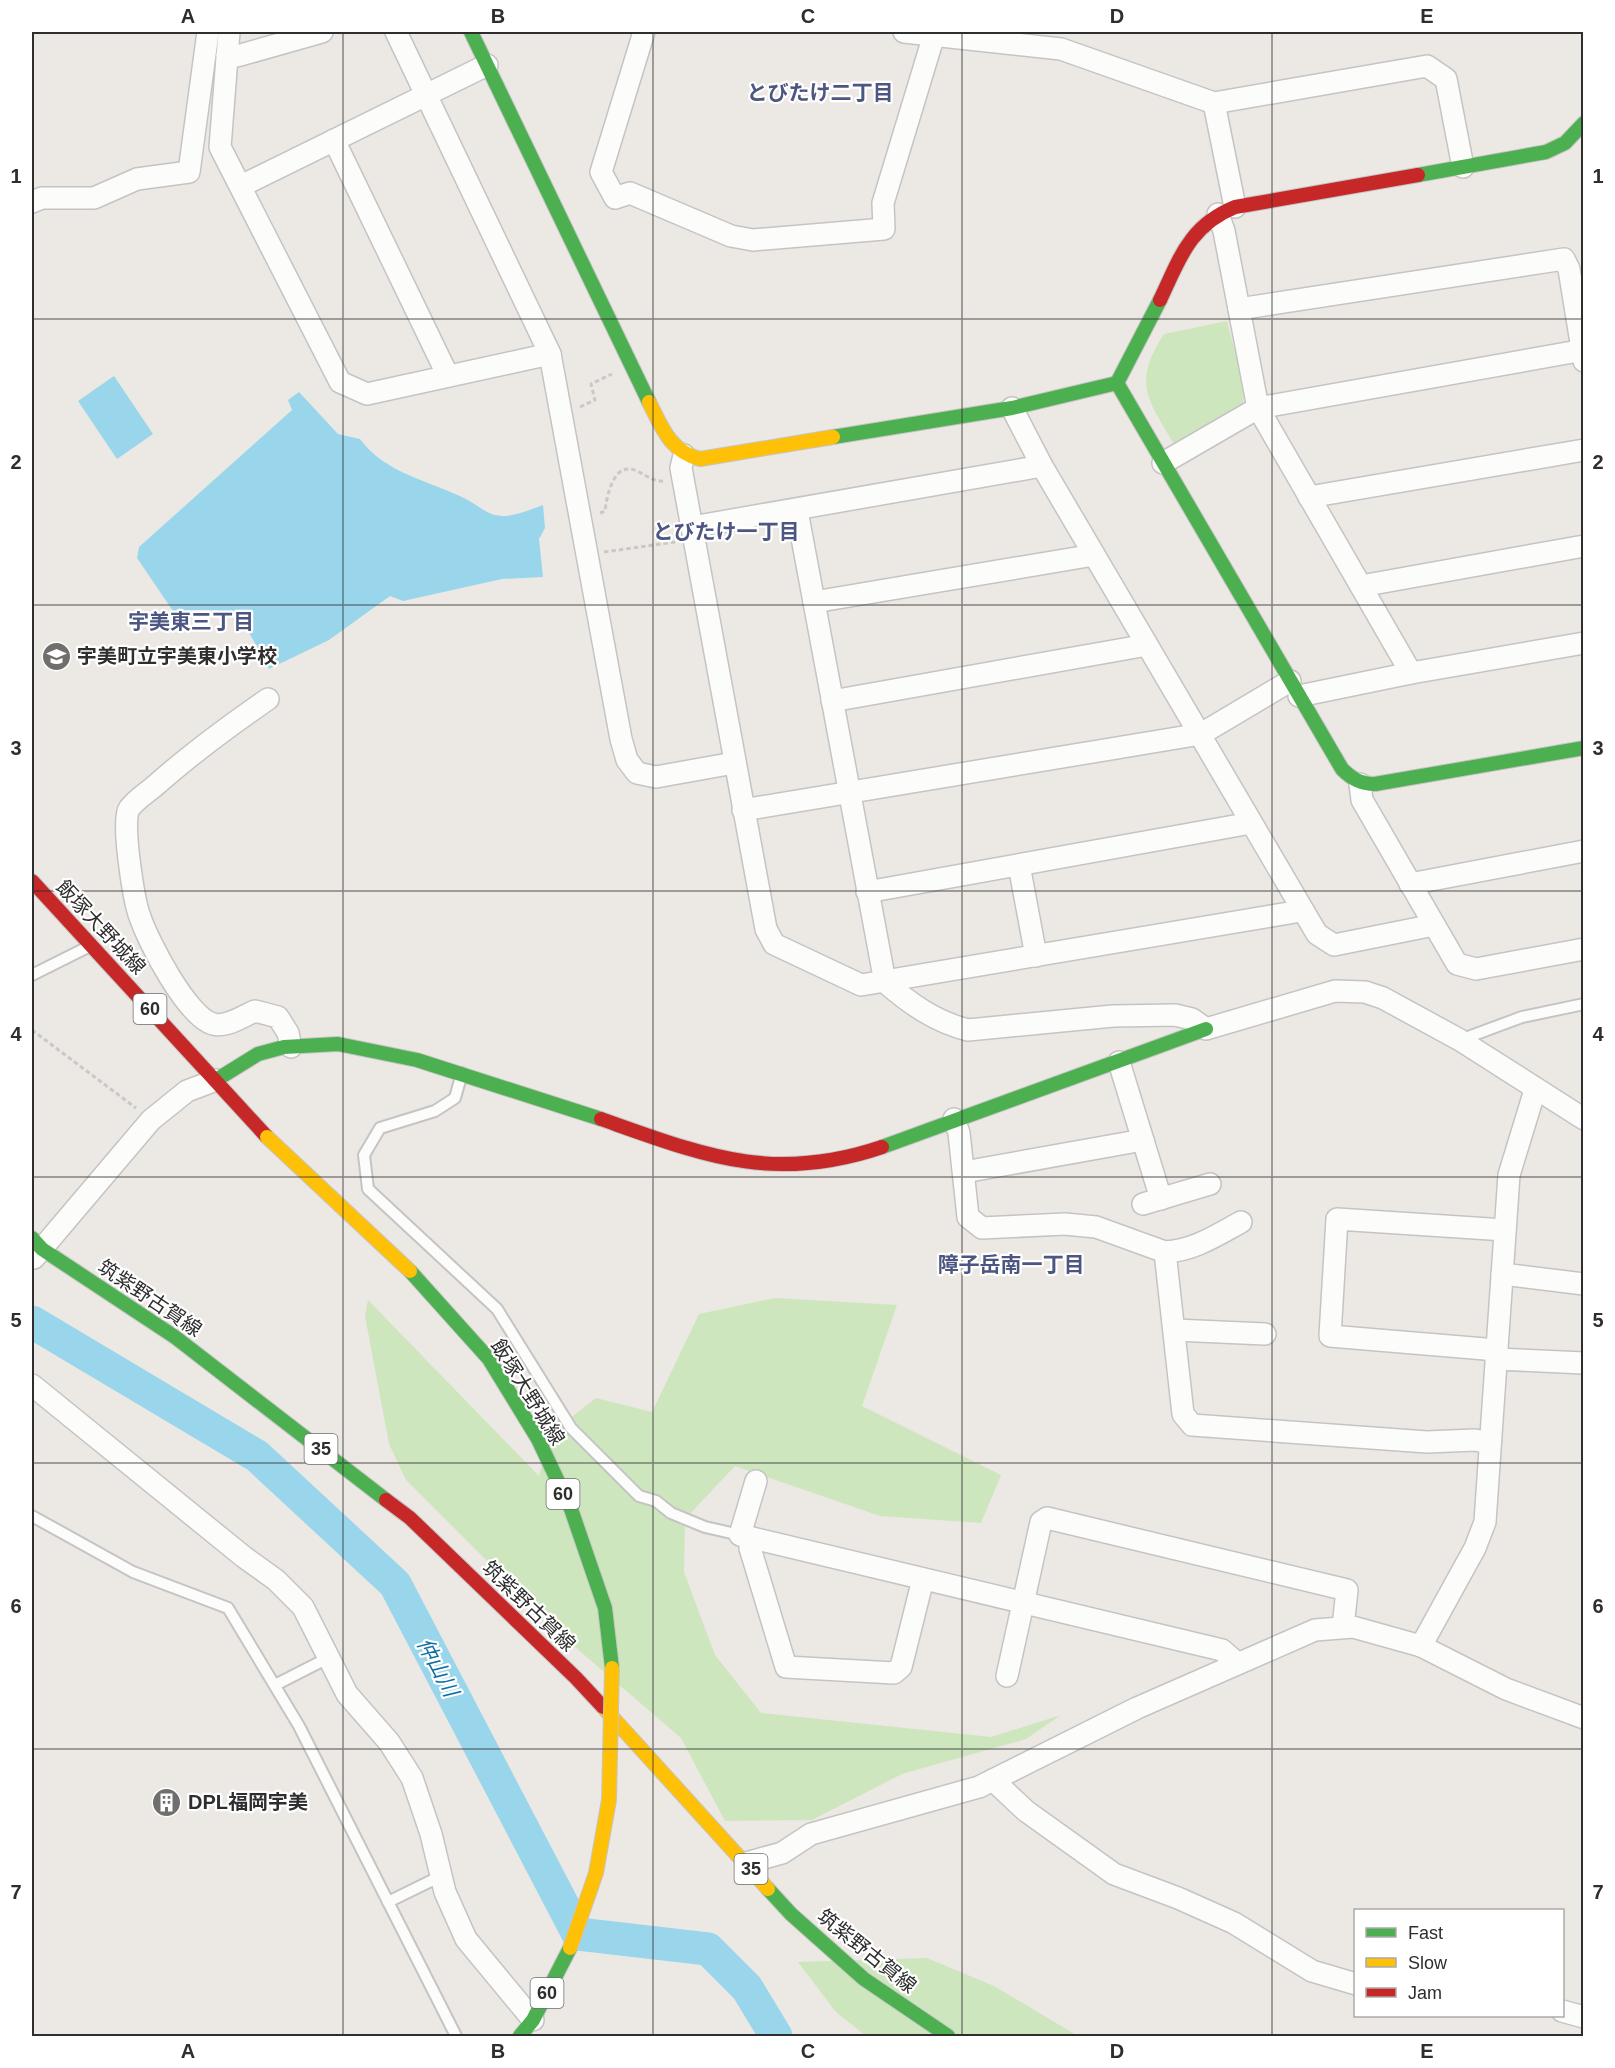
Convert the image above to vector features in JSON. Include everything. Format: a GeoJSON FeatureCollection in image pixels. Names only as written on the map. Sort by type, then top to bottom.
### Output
{"type":"FeatureCollection","features":[{"type":"Feature","properties":{"kind":"street"},"geometry":{"type":"LineString","coordinates":[[32,202],[42,198],[94,198],[137,179],[189,172],[208,32]]}},
{"type":"Feature","properties":{"kind":"street"},"geometry":{"type":"LineString","coordinates":[[230,32],[220,147],[340,382],[367,394],[550,354]]}},
{"type":"Feature","properties":{"kind":"street"},"geometry":{"type":"LineString","coordinates":[[227,55],[237,56],[322,32]]}},
{"type":"Feature","properties":{"kind":"street"},"geometry":{"type":"LineString","coordinates":[[396,32],[550,354],[621,739],[627,760],[637,773],[656,777],[734,763]]}},
{"type":"Feature","properties":{"kind":"street"},"geometry":{"type":"LineString","coordinates":[[471,32],[667,439],[684,454],[700,459],[1012,408],[1086,394],[1117,383],[1126,370],[1190,238],[1226,211],[1546,153],[1565,142],[1584,123]]}},
{"type":"Feature","properties":{"kind":"street"},"geometry":{"type":"LineString","coordinates":[[644,32],[601,172],[615,198],[630,193],[731,236],[753,240],[884,230],[883,203],[934,35]]}},
{"type":"Feature","properties":{"kind":"street"},"geometry":{"type":"LineString","coordinates":[[904,32],[1061,49],[1214,103],[1427,66],[1446,79],[1462,167]]}},
{"type":"Feature","properties":{"kind":"street"},"geometry":{"type":"LineString","coordinates":[[241,186],[487,65]]}},
{"type":"Feature","properties":{"kind":"street"},"geometry":{"type":"LineString","coordinates":[[1214,103],[1226,211],[1224,231],[1258,408],[1411,673]]}},
{"type":"Feature","properties":{"kind":"street"},"geometry":{"type":"LineString","coordinates":[[334,140],[447,376]]}},
{"type":"Feature","properties":{"kind":"street"},"geometry":{"type":"LineString","coordinates":[[1163,463],[1258,408],[1583,353],[1569,269],[1564,259],[1239,309]]}},
{"type":"Feature","properties":{"kind":"street"},"geometry":{"type":"LineString","coordinates":[[1117,383],[1342,769],[1360,784],[1375,784],[1584,748]]}},
{"type":"Feature","properties":{"kind":"street"},"geometry":{"type":"LineString","coordinates":[[1012,408],[1042,466],[1201,734],[1301,911],[1317,934],[1334,945],[1434,925]]}},
{"type":"Feature","properties":{"kind":"street"},"geometry":{"type":"LineString","coordinates":[[1309,497],[1584,450]]}},
{"type":"Feature","properties":{"kind":"street"},"geometry":{"type":"LineString","coordinates":[[684,454],[681,468],[734,763],[766,929],[774,944],[861,985],[1301,911]]}},
{"type":"Feature","properties":{"kind":"street"},"geometry":{"type":"LineString","coordinates":[[693,533],[797,511],[1042,466]]}},
{"type":"Feature","properties":{"kind":"street"},"geometry":{"type":"LineString","coordinates":[[797,511],[885,982],[923,1011],[952,1026],[968,1030],[1113,1016],[1175,1015],[1192,1018],[1206,1029]]}},
{"type":"Feature","properties":{"kind":"street"},"geometry":{"type":"LineString","coordinates":[[1361,586],[1584,546]]}},
{"type":"Feature","properties":{"kind":"street"},"geometry":{"type":"LineString","coordinates":[[814,602],[1094,555]]}},
{"type":"Feature","properties":{"kind":"street"},"geometry":{"type":"LineString","coordinates":[[743,810],[1201,734],[1295,688],[1411,673],[1584,643]]}},
{"type":"Feature","properties":{"kind":"street"},"geometry":{"type":"LineString","coordinates":[[832,701],[1148,645]]}},
{"type":"Feature","properties":{"kind":"street"},"geometry":{"type":"LineString","coordinates":[[268,699],[194,752],[133,805],[128,810],[125,827],[139,916],[170,976],[191,1010],[213,1024],[230,1023],[255,1011],[278,1017],[288,1033],[291,1047]]}},
{"type":"Feature","properties":{"kind":"street"},"geometry":{"type":"LineString","coordinates":[[1360,784],[1362,800],[1457,964],[1476,969],[1584,949]]}},
{"type":"Feature","properties":{"kind":"street"},"geometry":{"type":"LineString","coordinates":[[867,892],[1251,823]]}},
{"type":"Feature","properties":{"kind":"street"},"geometry":{"type":"LineString","coordinates":[[1410,884],[1584,851]]}},
{"type":"Feature","properties":{"kind":"street"},"geometry":{"type":"LineString","coordinates":[[1019,865],[1036,956]]}},
{"type":"Feature","properties":{"kind":"street","name":"飯塚大野城線"},"geometry":{"type":"LineString","coordinates":[[32,881],[267,1137],[419,1279],[489,1359],[538,1439],[571,1509],[605,1608],[613,1680],[609,1800],[596,1873],[570,1948],[526,2028]]}},
{"type":"Feature","properties":{"kind":"street"},"geometry":{"type":"LineString","coordinates":[[34,1248],[151,1120],[187,1091],[216,1080],[259,1054],[291,1047],[327,1044],[386,1051],[462,1073],[541,1097],[701,1154],[755,1164],[798,1165],[851,1157],[1206,1029],[1335,991],[1349,990],[1383,998],[1460,1040],[1535,1090],[1584,1119]]}},
{"type":"Feature","properties":{"kind":"street"},"geometry":{"type":"LineString","coordinates":[[1119,1062],[1143,1140],[1152,1201],[1210,1184]]}},
{"type":"Feature","properties":{"kind":"street"},"geometry":{"type":"LineString","coordinates":[[1421,1646],[1475,1548],[1485,1522],[1509,1175],[1535,1090]]}},
{"type":"Feature","properties":{"kind":"street"},"geometry":{"type":"LineString","coordinates":[[954,1119],[960,1133],[968,1217],[982,1228],[1065,1224],[1096,1227],[1165,1252],[1180,1251],[1201,1244],[1241,1222]]}},
{"type":"Feature","properties":{"kind":"street"},"geometry":{"type":"LineString","coordinates":[[964,1172],[1143,1140]]}},
{"type":"Feature","properties":{"kind":"street"},"geometry":{"type":"LineString","coordinates":[[1505,1230],[1337,1219],[1330,1336],[1584,1363]]}},
{"type":"Feature","properties":{"kind":"street","name":"筑紫野古賀線"},"geometry":{"type":"LineString","coordinates":[[34,1248],[175,1337],[410,1518],[576,1678],[791,1914],[864,1979],[948,2037]]}},
{"type":"Feature","properties":{"kind":"street"},"geometry":{"type":"LineString","coordinates":[[1165,1252],[1183,1414],[1192,1425],[1427,1442],[1475,1440],[1490,1443]]}},
{"type":"Feature","properties":{"kind":"street"},"geometry":{"type":"LineString","coordinates":[[1502,1274],[1584,1284]]}},
{"type":"Feature","properties":{"kind":"street"},"geometry":{"type":"LineString","coordinates":[[1175,1330],[1265,1334]]}},
{"type":"Feature","properties":{"kind":"street"},"geometry":{"type":"LineString","coordinates":[[32,1385],[244,1557],[276,1580],[303,1607],[346,1694],[389,1742],[412,1778],[446,1892],[466,1938],[526,2028]]}},
{"type":"Feature","properties":{"kind":"street"},"geometry":{"type":"LineString","coordinates":[[756,1481],[746,1537],[786,1667],[894,1673],[901,1667],[923,1579]]}},
{"type":"Feature","properties":{"kind":"street"},"geometry":{"type":"LineString","coordinates":[[1007,1676],[1041,1522],[1047,1518],[1347,1590],[1343,1627]]}},
{"type":"Feature","properties":{"kind":"street"},"geometry":{"type":"LineString","coordinates":[[746,1537],[1222,1650],[1237,1662]]}},
{"type":"Feature","properties":{"kind":"street"},"geometry":{"type":"LineString","coordinates":[[746,1863],[782,1853],[811,1834],[979,1787],[1237,1662],[1315,1629],[1343,1627],[1378,1632],[1421,1646],[1506,1689],[1584,1718]]}},
{"type":"Feature","properties":{"kind":"street"},"geometry":{"type":"LineString","coordinates":[[993,1780],[1026,1811],[1114,1874],[1178,1898],[1234,1923],[1312,1971],[1354,1983]]}},
{"type":"Feature","properties":{"kind":"street"},"geometry":{"type":"LineString","coordinates":[[1564,2011],[1584,2018]]}},
{"type":"Feature","properties":{"kind":"lane"},"geometry":{"type":"LineString","coordinates":[[32,975],[76,955],[91,945]]}},
{"type":"Feature","properties":{"kind":"lane"},"geometry":{"type":"LineString","coordinates":[[1460,1040],[1522,1017],[1584,1005]]}},
{"type":"Feature","properties":{"kind":"lane"},"geometry":{"type":"LineString","coordinates":[[462,1073],[455,1098],[435,1111],[380,1128],[364,1155],[368,1189],[497,1309],[572,1428],[639,1496],[656,1501],[671,1513],[705,1527],[746,1537]]}},
{"type":"Feature","properties":{"kind":"lane"},"geometry":{"type":"LineString","coordinates":[[32,1516],[133,1572],[228,1608],[299,1726],[456,2037]]}},
{"type":"Feature","properties":{"kind":"lane"},"geometry":{"type":"LineString","coordinates":[[275,1685],[328,1658]]}},
{"type":"Feature","properties":{"kind":"lane"},"geometry":{"type":"LineString","coordinates":[[388,1902],[441,1876]]}},
{"type":"Feature","properties":{"kind":"path"},"geometry":{"type":"LineString","coordinates":[[562,415],[595,400],[591,384],[632,365]]}},
{"type":"Feature","properties":{"kind":"path"},"geometry":{"type":"LineString","coordinates":[[581,519],[605,511],[608,488],[615,476],[627,470],[637,470],[658,482],[683,478]]}},
{"type":"Feature","properties":{"kind":"path"},"geometry":{"type":"LineString","coordinates":[[588,555],[693,533]]}},
{"type":"Feature","properties":{"kind":"path"},"geometry":{"type":"LineString","coordinates":[[32,1030],[151,1120]]}},
{"type":"Feature","properties":{"kind":"green space"},"geometry":{"type":"Polygon","coordinates":[[[1227,321],[1246,394],[1241,407],[1174,444],[1157,415],[1147,391],[1148,366],[1154,351],[1164,334],[1227,321]]]}},
{"type":"Feature","properties":{"kind":"green space"},"geometry":{"type":"Polygon","coordinates":[[[775,1298],[897,1305],[862,1406],[1001,1475],[981,1523],[880,1516],[735,1466],[685,1519],[684,1572],[715,1655],[761,1713],[991,1737],[1061,1715],[1026,1739],[902,1774],[812,1820],[725,1821],[681,1738],[560,1634],[406,1480],[389,1444],[365,1316],[368,1300],[539,1476],[551,1433],[596,1398],[652,1412],[699,1314],[775,1298]]]}},
{"type":"Feature","properties":{"kind":"green space"},"geometry":{"type":"Polygon","coordinates":[[[927,1958],[994,1986],[1078,2036],[866,2036],[836,2012],[798,1962],[927,1958]]]}},
{"type":"Feature","properties":{"kind":"water"},"geometry":{"type":"Polygon","coordinates":[[[114,376],[153,434],[117,459],[78,401],[114,376]]]}},
{"type":"Feature","properties":{"kind":"water"},"geometry":{"type":"Polygon","coordinates":[[[299,392],[338,434],[360,439],[382,460],[408,475],[466,499],[498,516],[508,516],[543,505],[545,528],[539,539],[543,577],[502,579],[403,601],[390,596],[329,640],[269,669],[243,624],[235,617],[226,612],[213,610],[173,611],[137,558],[139,547],[292,410],[288,400],[299,392]]]}},
{"type":"Feature","properties":{"kind":"waterway","name":"仲山川"},"geometry":{"type":"LineString","coordinates":[[32,1322],[257,1456],[395,1584],[578,1934],[708,1949],[747,1988],[776,2036]]}},
{"type":"Feature","properties":{"kind":"traffic: fast"},"geometry":{"type":"LineString","coordinates":[[471,32],[649,402]]}},
{"type":"Feature","properties":{"kind":"traffic: fast"},"geometry":{"type":"LineString","coordinates":[[1418,175],[1546,152],[1565,143],[1584,123]]}},
{"type":"Feature","properties":{"kind":"traffic: fast"},"geometry":{"type":"LineString","coordinates":[[833,437],[1012,408],[1117,383],[1160,300]]}},
{"type":"Feature","properties":{"kind":"traffic: fast"},"geometry":{"type":"LineString","coordinates":[[1117,383],[1342,769],[1349,776],[1361,782],[1375,784],[1584,748]]}},
{"type":"Feature","properties":{"kind":"traffic: fast"},"geometry":{"type":"LineString","coordinates":[[882,1147],[1206,1029]]}},
{"type":"Feature","properties":{"kind":"traffic: fast"},"geometry":{"type":"LineString","coordinates":[[216,1080],[258,1054],[284,1047],[338,1044],[417,1060],[601,1119]]}},
{"type":"Feature","properties":{"kind":"traffic: fast"},"geometry":{"type":"LineString","coordinates":[[32,1238],[42,1249],[175,1337],[386,1500]]}},
{"type":"Feature","properties":{"kind":"traffic: fast"},"geometry":{"type":"LineString","coordinates":[[410,1271],[489,1359],[538,1439],[571,1509],[605,1608],[612,1668]]}},
{"type":"Feature","properties":{"kind":"traffic: fast"},"geometry":{"type":"LineString","coordinates":[[768,1889],[791,1914],[864,1979],[948,2036]]}},
{"type":"Feature","properties":{"kind":"traffic: fast"},"geometry":{"type":"LineString","coordinates":[[520,2036],[533,2020],[570,1948]]}},
{"type":"Feature","properties":{"kind":"traffic: slow"},"geometry":{"type":"LineString","coordinates":[[649,402],[674,444],[700,459],[833,437]]}},
{"type":"Feature","properties":{"kind":"traffic: slow"},"geometry":{"type":"LineString","coordinates":[[267,1137],[410,1271]]}},
{"type":"Feature","properties":{"kind":"traffic: slow"},"geometry":{"type":"LineString","coordinates":[[570,1948],[596,1873],[609,1800],[612,1668]]}},
{"type":"Feature","properties":{"kind":"traffic: slow"},"geometry":{"type":"LineString","coordinates":[[603,1707],[768,1889]]}},
{"type":"Feature","properties":{"kind":"traffic: jam"},"geometry":{"type":"LineString","coordinates":[[1160,300],[1180,257],[1196,234],[1219,215],[1235,207],[1418,175]]}},
{"type":"Feature","properties":{"kind":"traffic: jam"},"geometry":{"type":"LineString","coordinates":[[32,881],[267,1137]]}},
{"type":"Feature","properties":{"kind":"traffic: jam"},"geometry":{"type":"LineString","coordinates":[[601,1119],[706,1153],[772,1164],[806,1163],[843,1158],[882,1147]]}},
{"type":"Feature","properties":{"kind":"traffic: jam"},"geometry":{"type":"LineString","coordinates":[[386,1500],[410,1518],[576,1678],[603,1707]]}},
{"type":"Feature","properties":{"kind":"place","name":"宇美町立宇美東小学校"},"geometry":{"type":"Point","coordinates":[56,656]}},
{"type":"Feature","properties":{"kind":"place","name":"DPL福岡宇美"},"geometry":{"type":"Point","coordinates":[167,1802]}},
{"type":"Feature","properties":{"kind":"district","name":"とびたけ二丁目"},"geometry":{"type":"Point","coordinates":[820,92]}},
{"type":"Feature","properties":{"kind":"district","name":"とびたけ一丁目"},"geometry":{"type":"Point","coordinates":[726,531]}},
{"type":"Feature","properties":{"kind":"district","name":"宇美東三丁目"},"geometry":{"type":"Point","coordinates":[191,621]}},
{"type":"Feature","properties":{"kind":"district","name":"障子岳南一丁目"},"geometry":{"type":"Point","coordinates":[1011,1264]}}]}
